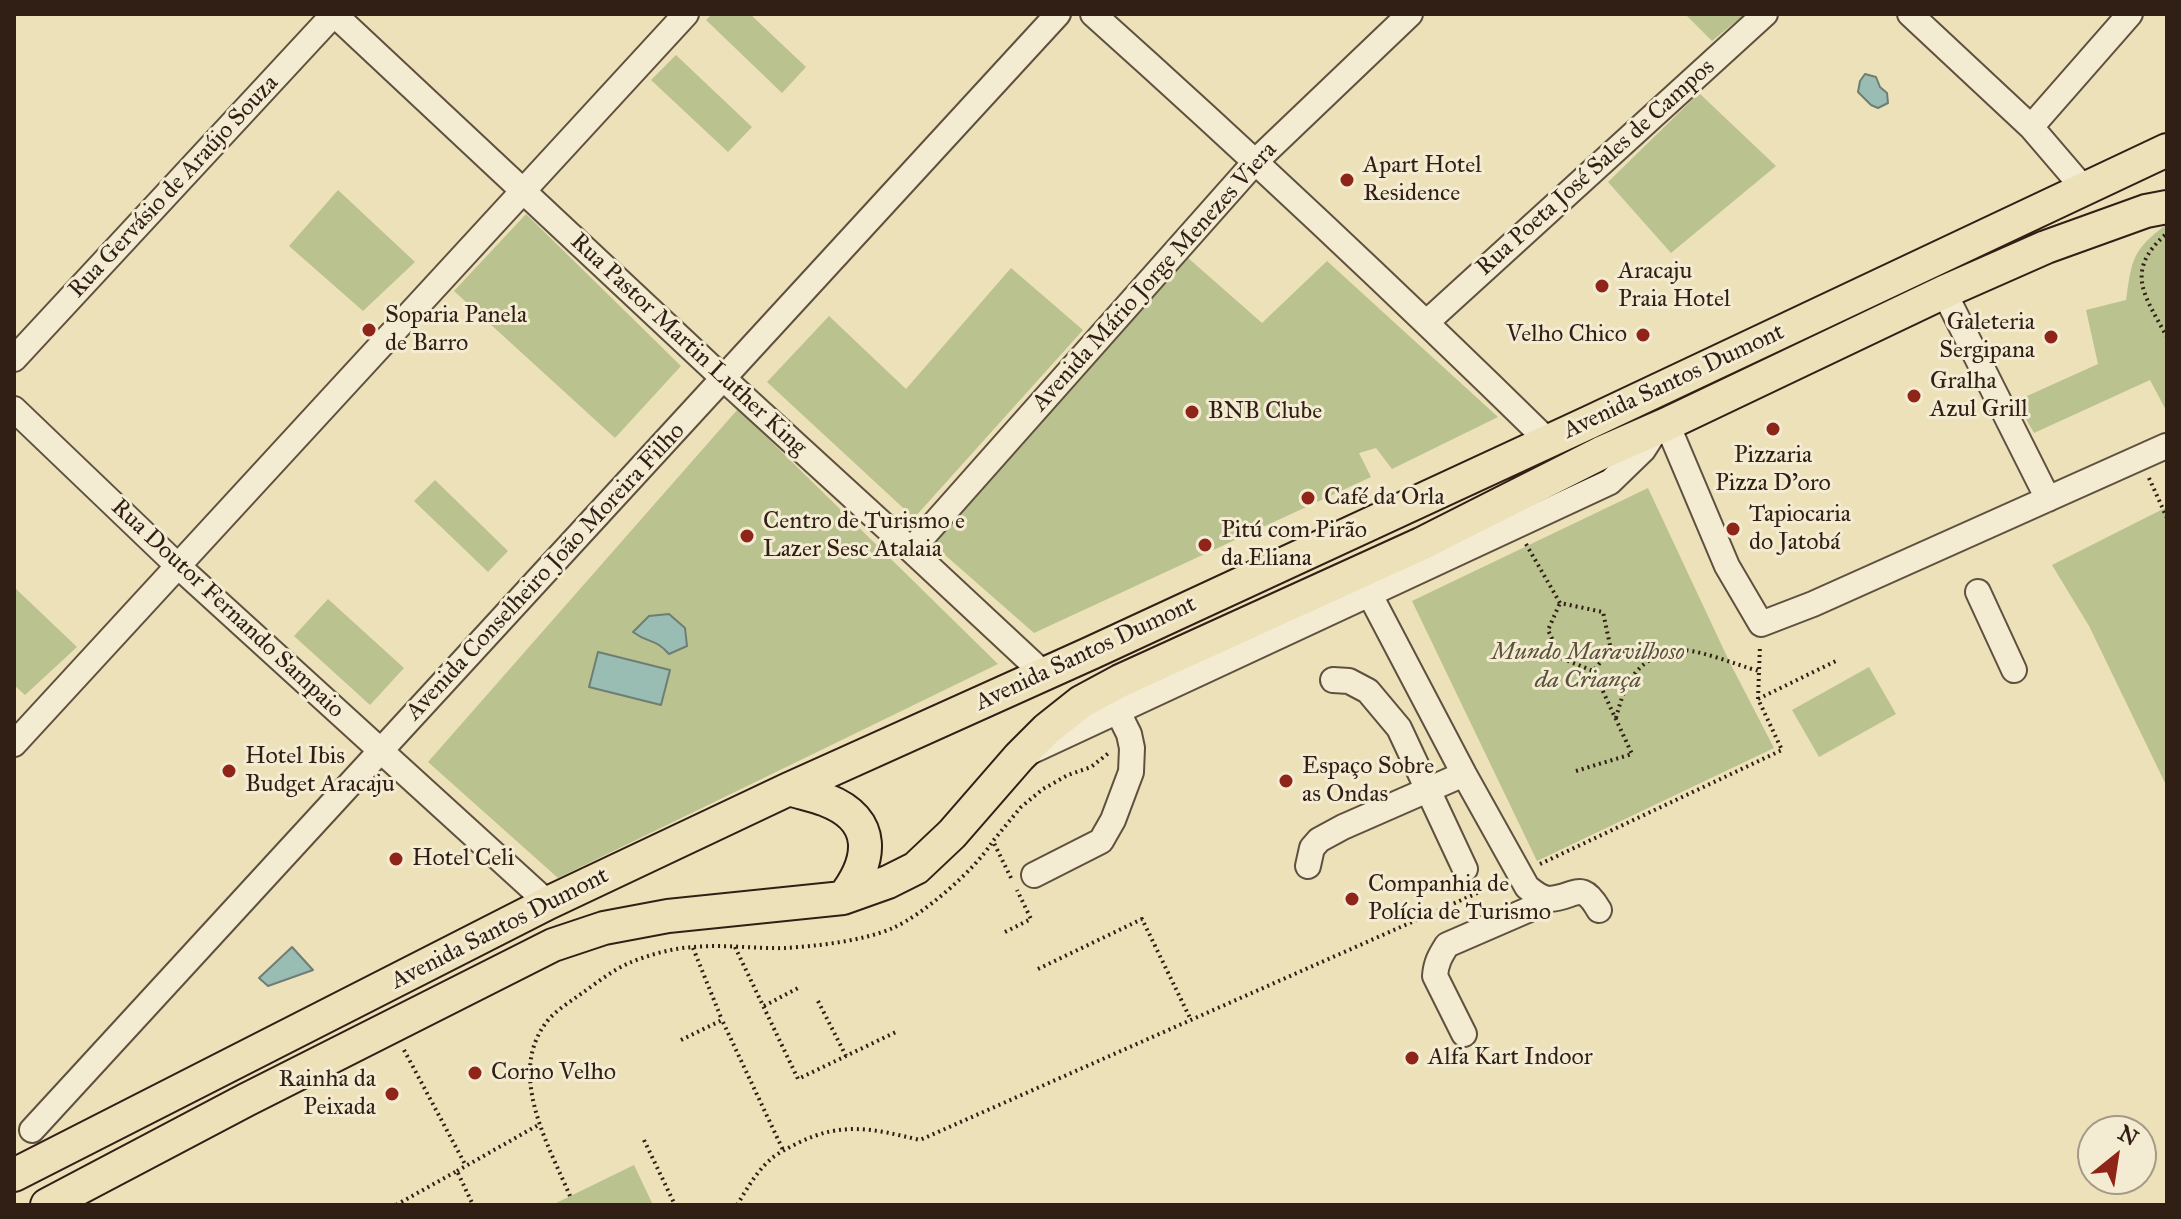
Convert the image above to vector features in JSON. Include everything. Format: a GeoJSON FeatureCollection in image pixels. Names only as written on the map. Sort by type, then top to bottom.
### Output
{"type":"FeatureCollection","features":[{"type":"Feature","properties":{"kind":"main road","name":"Avenida Santos Dumont"},"geometry":{"type":"LineString","coordinates":[[14,1175],[548,903],[789,789],[1548,441],[2167,150]]}},
{"type":"Feature","properties":{"kind":"main road","name":"Avenida Santos Dumont"},"geometry":{"type":"LineString","coordinates":[[47,1205],[246,1100],[553,945],[604,928],[668,916],[843,898],[888,882],[916,868],[952,834],[1047,729],[1081,702],[1120,681],[1421,544],[1601,453],[1944,292],[2046,247],[2146,211],[2167,207]]}},
{"type":"Feature","properties":{"kind":"main road"},"geometry":{"type":"LineString","coordinates":[[1380,590],[1421,544]]}},
{"type":"Feature","properties":{"kind":"main road"},"geometry":{"type":"LineString","coordinates":[[789,789],[828,800],[845,809],[864,832],[866,846],[863,865],[843,898]]}},
{"type":"Feature","properties":{"kind":"street","name":"Rua Pastor Martin Luther King"},"geometry":{"type":"LineString","coordinates":[[334,14],[1044,674]]}},
{"type":"Feature","properties":{"kind":"street","name":"Rua Gervásio de Araújo Souza"},"geometry":{"type":"LineString","coordinates":[[14,359],[334,14]]}},
{"type":"Feature","properties":{"kind":"street"},"geometry":{"type":"LineString","coordinates":[[14,744],[686,14]]}},
{"type":"Feature","properties":{"kind":"street","name":"Avenida Conselheiro João Moreira Filho"},"geometry":{"type":"LineString","coordinates":[[23,1122],[381,751],[1058,14]]}},
{"type":"Feature","properties":{"kind":"street"},"geometry":{"type":"LineString","coordinates":[[1093,14],[1256,161],[1548,441]]}},
{"type":"Feature","properties":{"kind":"street","name":"Avenida Mário Jorge Menezes Viera"},"geometry":{"type":"LineString","coordinates":[[911,550],[1256,161],[1410,14]]}},
{"type":"Feature","properties":{"kind":"street","name":"Rua Poeta José Sales de Campos"},"geometry":{"type":"LineString","coordinates":[[1427,322],[1765,14]]}},
{"type":"Feature","properties":{"kind":"street"},"geometry":{"type":"LineString","coordinates":[[1910,14],[2031,127],[2085,190]]}},
{"type":"Feature","properties":{"kind":"street"},"geometry":{"type":"LineString","coordinates":[[2031,127],[2130,14]]}},
{"type":"Feature","properties":{"kind":"street"},"geometry":{"type":"LineString","coordinates":[[1944,292],[2048,499]]}},
{"type":"Feature","properties":{"kind":"street","name":"Rua Doutor Fernando Sampaio"},"geometry":{"type":"LineString","coordinates":[[14,409],[178,566],[548,903]]}},
{"type":"Feature","properties":{"kind":"street"},"geometry":{"type":"LineString","coordinates":[[1019,757],[1610,482],[1643,450],[1662,426],[1727,566],[1761,624],[1813,604],[2166,446]]}},
{"type":"Feature","properties":{"kind":"street"},"geometry":{"type":"LineString","coordinates":[[1380,590],[1464,774],[1527,887],[1550,899],[1582,891],[1592,898],[1599,910]]}},
{"type":"Feature","properties":{"kind":"street"},"geometry":{"type":"LineString","coordinates":[[1978,592],[2014,670]]}},
{"type":"Feature","properties":{"kind":"street"},"geometry":{"type":"LineString","coordinates":[[1333,680],[1349,681],[1368,691],[1399,728],[1465,869]]}},
{"type":"Feature","properties":{"kind":"street"},"geometry":{"type":"LineString","coordinates":[[1034,875],[1101,841],[1113,820],[1131,772],[1129,734],[1118,712]]}},
{"type":"Feature","properties":{"kind":"street"},"geometry":{"type":"LineString","coordinates":[[1308,866],[1312,848],[1319,840],[1464,774]]}},
{"type":"Feature","properties":{"kind":"street"},"geometry":{"type":"LineString","coordinates":[[1464,1034],[1435,976],[1440,956],[1447,945],[1530,909],[1535,903],[1534,893]]}},
{"type":"Feature","properties":{"kind":"street"},"geometry":{"type":"LineString","coordinates":[[23,1122],[60,1153]]}},
{"type":"Feature","properties":{"kind":"path"},"geometry":{"type":"LineString","coordinates":[[2167,233],[2143,261],[2140,274],[2145,296],[2167,337]]}},
{"type":"Feature","properties":{"kind":"path"},"geometry":{"type":"LineString","coordinates":[[2140,458],[2167,518]]}},
{"type":"Feature","properties":{"kind":"path"},"geometry":{"type":"LineString","coordinates":[[1516,526],[1560,603],[1603,612],[1611,650],[1593,671]]}},
{"type":"Feature","properties":{"kind":"path"},"geometry":{"type":"LineString","coordinates":[[1560,603],[1548,630],[1561,658],[1593,671],[1632,754],[1576,771]]}},
{"type":"Feature","properties":{"kind":"path"},"geometry":{"type":"LineString","coordinates":[[1537,866],[1782,750],[1758,699],[1761,624]]}},
{"type":"Feature","properties":{"kind":"path"},"geometry":{"type":"LineString","coordinates":[[1616,718],[1628,682],[1640,666],[1670,650],[1702,654],[1759,671]]}},
{"type":"Feature","properties":{"kind":"path"},"geometry":{"type":"LineString","coordinates":[[1758,699],[1836,661]]}},
{"type":"Feature","properties":{"kind":"path"},"geometry":{"type":"LineString","coordinates":[[570,1196],[540,1124],[531,1084],[530,1062],[537,1038],[548,1020],[561,1008],[628,963],[662,953],[692,947],[785,948],[855,938],[891,928],[925,910],[985,854],[1021,807],[1043,789],[1091,767],[1129,734]]}},
{"type":"Feature","properties":{"kind":"path"},"geometry":{"type":"LineString","coordinates":[[993,841],[1031,919],[1005,932]]}},
{"type":"Feature","properties":{"kind":"path"},"geometry":{"type":"LineString","coordinates":[[737,1205],[771,1159],[830,1130],[877,1130],[920,1140],[1500,883]]}},
{"type":"Feature","properties":{"kind":"path"},"geometry":{"type":"LineString","coordinates":[[1038,969],[1142,919],[1191,1020]]}},
{"type":"Feature","properties":{"kind":"path"},"geometry":{"type":"LineString","coordinates":[[692,947],[783,1151]]}},
{"type":"Feature","properties":{"kind":"path"},"geometry":{"type":"LineString","coordinates":[[735,947],[798,1079],[898,1031]]}},
{"type":"Feature","properties":{"kind":"path"},"geometry":{"type":"LineString","coordinates":[[764,1006],[798,988]]}},
{"type":"Feature","properties":{"kind":"path"},"geometry":{"type":"LineString","coordinates":[[818,1001],[846,1056]]}},
{"type":"Feature","properties":{"kind":"path"},"geometry":{"type":"LineString","coordinates":[[681,1040],[722,1020]]}},
{"type":"Feature","properties":{"kind":"path"},"geometry":{"type":"LineString","coordinates":[[391,1027],[466,1166]]}},
{"type":"Feature","properties":{"kind":"path"},"geometry":{"type":"LineString","coordinates":[[396,1205],[540,1124]]}},
{"type":"Feature","properties":{"kind":"path"},"geometry":{"type":"LineString","coordinates":[[644,1140],[675,1205]]}},
{"type":"Feature","properties":{"kind":"path"},"geometry":{"type":"LineString","coordinates":[[457,1171],[473,1205]]}},
{"type":"Feature","properties":{"kind":"green space"},"geometry":{"type":"Polygon","coordinates":[[[712,14],[750,14],[806,67],[782,93],[706,20],[712,14]]]}},
{"type":"Feature","properties":{"kind":"green space"},"geometry":{"type":"Polygon","coordinates":[[[1685,14],[1745,14],[1712,41],[1685,14]]]}},
{"type":"Feature","properties":{"kind":"green space"},"geometry":{"type":"Polygon","coordinates":[[[676,55],[752,127],[728,152],[651,80],[676,55]]]}},
{"type":"Feature","properties":{"kind":"green space"},"geometry":{"type":"Polygon","coordinates":[[[1699,93],[1776,166],[1671,253],[1608,182],[1699,93]]]}},
{"type":"Feature","properties":{"kind":"green space"},"geometry":{"type":"Polygon","coordinates":[[[338,190],[415,262],[363,311],[289,246],[338,190]]]}},
{"type":"Feature","properties":{"kind":"green space"},"geometry":{"type":"Polygon","coordinates":[[[526,214],[681,366],[615,438],[454,291],[526,214]]]}},
{"type":"Feature","properties":{"kind":"green space"},"geometry":{"type":"Polygon","coordinates":[[[2167,224],[2167,412],[2150,380],[2034,433],[2016,401],[2098,364],[2086,310],[2126,300],[2136,256],[2147,241],[2167,224]]]}},
{"type":"Feature","properties":{"kind":"green space","name":"BNB Clube"},"geometry":{"type":"Polygon","coordinates":[[[1187,257],[1262,323],[1327,261],[1498,417],[1392,469],[1376,448],[1359,453],[1371,477],[1034,633],[929,541],[1187,257]]]}},
{"type":"Feature","properties":{"kind":"green space"},"geometry":{"type":"Polygon","coordinates":[[[1011,268],[1083,330],[914,518],[767,382],[829,316],[906,389],[1011,268]]]}},
{"type":"Feature","properties":{"kind":"green space","name":"Centro de Turismo e Lazer Sesc Atalaia"},"geometry":{"type":"Polygon","coordinates":[[[738,409],[998,664],[558,878],[428,762],[738,409]]]}},
{"type":"Feature","properties":{"kind":"green space"},"geometry":{"type":"Polygon","coordinates":[[[435,480],[508,551],[488,572],[414,501],[435,480]]]}},
{"type":"Feature","properties":{"kind":"green space","name":"Mundo Maravilhoso da Criança"},"geometry":{"type":"Polygon","coordinates":[[[1648,488],[1730,663],[1774,748],[1537,861],[1412,601],[1648,488]]]}},
{"type":"Feature","properties":{"kind":"green space"},"geometry":{"type":"Polygon","coordinates":[[[2167,507],[2167,787],[2089,626],[2052,565],[2167,507]]]}},
{"type":"Feature","properties":{"kind":"green space"},"geometry":{"type":"Polygon","coordinates":[[[14,587],[77,647],[25,695],[14,685],[14,587]]]}},
{"type":"Feature","properties":{"kind":"green space"},"geometry":{"type":"Polygon","coordinates":[[[328,599],[404,668],[370,705],[294,636],[328,599]]]}},
{"type":"Feature","properties":{"kind":"green space"},"geometry":{"type":"Polygon","coordinates":[[[1869,667],[1896,714],[1819,757],[1792,710],[1869,667]]]}},
{"type":"Feature","properties":{"kind":"green space"},"geometry":{"type":"Polygon","coordinates":[[[634,1165],[653,1205],[552,1205],[634,1165]]]}},
{"type":"Feature","properties":{"kind":"water"},"geometry":{"type":"Polygon","coordinates":[[[1865,74],[1876,77],[1887,93],[1888,103],[1878,108],[1858,92],[1865,74]]]}},
{"type":"Feature","properties":{"kind":"water"},"geometry":{"type":"Polygon","coordinates":[[[669,614],[685,628],[687,646],[669,654],[633,632],[649,616],[669,614]]]}},
{"type":"Feature","properties":{"kind":"water"},"geometry":{"type":"Polygon","coordinates":[[[598,652],[670,670],[661,705],[589,687],[598,652]]]}},
{"type":"Feature","properties":{"kind":"water"},"geometry":{"type":"Polygon","coordinates":[[[292,947],[313,970],[268,986],[259,978],[292,947]]]}},
{"type":"Feature","properties":{"kind":"place","name":"Apart Hotel Residence"},"geometry":{"type":"Point","coordinates":[1347,180]}},
{"type":"Feature","properties":{"kind":"place","name":"Aracaju Praia Hotel"},"geometry":{"type":"Point","coordinates":[1602,286]}},
{"type":"Feature","properties":{"kind":"place","name":"Soparia Panela de Barro"},"geometry":{"type":"Point","coordinates":[369,330]}},
{"type":"Feature","properties":{"kind":"place","name":"Velho Chico"},"geometry":{"type":"Point","coordinates":[1643,335]}},
{"type":"Feature","properties":{"kind":"place","name":"Galeteria Sergipana"},"geometry":{"type":"Point","coordinates":[2051,337]}},
{"type":"Feature","properties":{"kind":"place","name":"Gralha Azul Grill"},"geometry":{"type":"Point","coordinates":[1914,396]}},
{"type":"Feature","properties":{"kind":"place","name":"BNB Clube"},"geometry":{"type":"Point","coordinates":[1192,412]}},
{"type":"Feature","properties":{"kind":"place","name":"Pizzaria Pizza D'oro"},"geometry":{"type":"Point","coordinates":[1773,429]}},
{"type":"Feature","properties":{"kind":"place","name":"Café da Orla"},"geometry":{"type":"Point","coordinates":[1308,498]}},
{"type":"Feature","properties":{"kind":"place","name":"Tapiocaria do Jatobá"},"geometry":{"type":"Point","coordinates":[1733,529]}},
{"type":"Feature","properties":{"kind":"place","name":"Centro de Turismo e Lazer Sesc Atalaia"},"geometry":{"type":"Point","coordinates":[747,536]}},
{"type":"Feature","properties":{"kind":"place","name":"Pitú com Pirão da Eliana"},"geometry":{"type":"Point","coordinates":[1205,545]}},
{"type":"Feature","properties":{"kind":"place","name":"Hotel Ibis Budget Aracaju"},"geometry":{"type":"Point","coordinates":[229,771]}},
{"type":"Feature","properties":{"kind":"place","name":"Espaço Sobre as Ondas"},"geometry":{"type":"Point","coordinates":[1286,781]}},
{"type":"Feature","properties":{"kind":"place","name":"Hotel Celi"},"geometry":{"type":"Point","coordinates":[396,859]}},
{"type":"Feature","properties":{"kind":"place","name":"Companhia de Polícia de Turismo"},"geometry":{"type":"Point","coordinates":[1352,899]}},
{"type":"Feature","properties":{"kind":"place","name":"Alfa Kart Indoor"},"geometry":{"type":"Point","coordinates":[1412,1058]}},
{"type":"Feature","properties":{"kind":"place","name":"Corno Velho"},"geometry":{"type":"Point","coordinates":[475,1073]}},
{"type":"Feature","properties":{"kind":"place","name":"Rainha da Peixada"},"geometry":{"type":"Point","coordinates":[392,1094]}}]}
